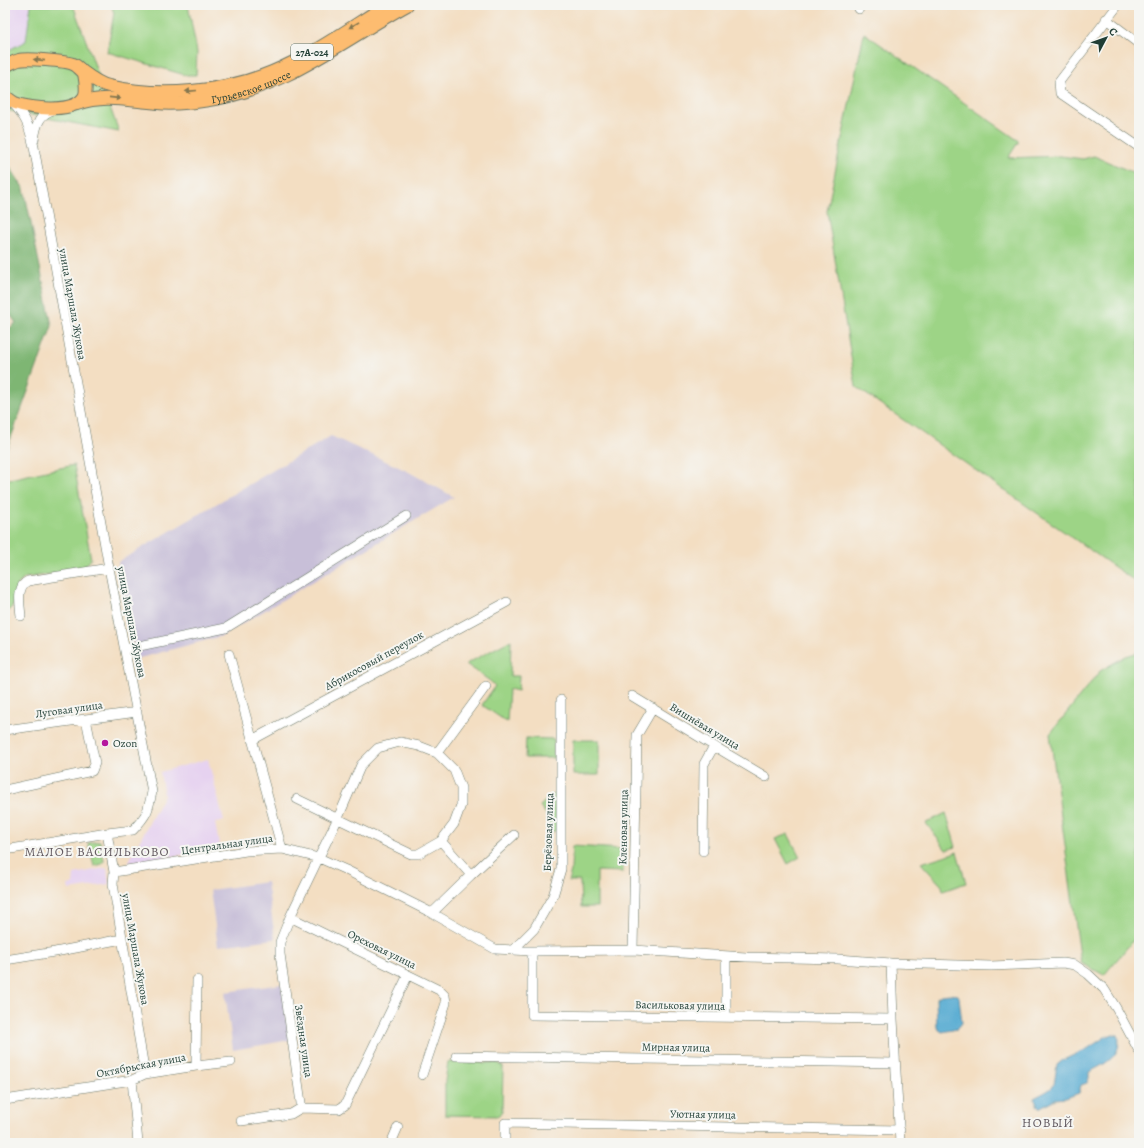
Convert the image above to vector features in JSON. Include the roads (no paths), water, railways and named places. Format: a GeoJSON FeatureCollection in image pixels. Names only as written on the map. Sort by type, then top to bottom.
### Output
{"type":"FeatureCollection","features":[{"type":"Feature","properties":{"kind":"main road","name":"Гурьевское шоссе"},"geometry":{"type":"LineString","coordinates":[[84,73],[98,82],[110,86],[163,93],[196,91],[230,85],[254,79],[289,64],[387,5]]}},
{"type":"Feature","properties":{"kind":"main road","name":"Гурьевское шоссе"},"geometry":{"type":"LineString","coordinates":[[77,104],[92,99],[110,98],[160,104],[193,102],[223,98],[254,90],[295,72],[407,5]]}},
{"type":"Feature","properties":{"kind":"main road","name":"27А-024"},"geometry":{"type":"LineString","coordinates":[[7,67],[19,60],[32,59],[74,64],[84,73]]}},
{"type":"Feature","properties":{"kind":"main road"},"geometry":{"type":"LineString","coordinates":[[77,104],[85,95],[86,83],[84,73]]}},
{"type":"Feature","properties":{"kind":"main road","name":"27А-024"},"geometry":{"type":"LineString","coordinates":[[7,97],[25,105],[61,108],[77,104]]}},
{"type":"Feature","properties":{"kind":"street"},"geometry":{"type":"LineString","coordinates":[[1118,5],[1059,82],[1060,93],[1139,147]]}},
{"type":"Feature","properties":{"kind":"street"},"geometry":{"type":"LineString","coordinates":[[1106,19],[1139,44]]}},
{"type":"Feature","properties":{"kind":"street","name":"улица Маршала Жукова"},"geometry":{"type":"LineString","coordinates":[[7,97],[26,119],[34,147],[109,568],[152,792],[148,811],[133,830],[107,833],[114,872],[113,884],[145,1074]]}},
{"type":"Feature","properties":{"kind":"street","name":"улица Маршала Жукова"},"geometry":{"type":"LineString","coordinates":[[34,147],[36,128],[40,118],[51,111],[61,108]]}},
{"type":"Feature","properties":{"kind":"street"},"geometry":{"type":"LineString","coordinates":[[125,648],[226,628],[406,516]]}},
{"type":"Feature","properties":{"kind":"street"},"geometry":{"type":"LineString","coordinates":[[21,616],[21,588],[24,583],[28,581],[109,568]]}},
{"type":"Feature","properties":{"kind":"street","name":"Абрикосовый переулок"},"geometry":{"type":"LineString","coordinates":[[252,740],[507,602]]}},
{"type":"Feature","properties":{"kind":"street"},"geometry":{"type":"LineString","coordinates":[[229,654],[282,849]]}},
{"type":"Feature","properties":{"kind":"street"},"geometry":{"type":"LineString","coordinates":[[437,753],[486,686]]}},
{"type":"Feature","properties":{"kind":"street","name":"Вишнёвая улица"},"geometry":{"type":"LineString","coordinates":[[632,696],[766,776]]}},
{"type":"Feature","properties":{"kind":"street","name":"Берёзовая улица"},"geometry":{"type":"LineString","coordinates":[[512,950],[534,929],[553,896],[561,868],[561,700]]}},
{"type":"Feature","properties":{"kind":"street","name":"Кленовая улица"},"geometry":{"type":"LineString","coordinates":[[633,950],[637,735],[653,708]]}},
{"type":"Feature","properties":{"kind":"street","name":"Луговая улица"},"geometry":{"type":"LineString","coordinates":[[5,730],[137,712]]}},
{"type":"Feature","properties":{"kind":"street"},"geometry":{"type":"LineString","coordinates":[[5,790],[92,771],[95,763],[86,719]]}},
{"type":"Feature","properties":{"kind":"street"},"geometry":{"type":"LineString","coordinates":[[290,917],[338,818],[361,765],[378,748],[400,742],[419,746],[437,753],[454,770],[461,788],[461,805],[454,824],[441,841],[418,854],[411,854],[338,818],[297,799]]}},
{"type":"Feature","properties":{"kind":"street"},"geometry":{"type":"LineString","coordinates":[[703,851],[704,764],[714,746]]}},
{"type":"Feature","properties":{"kind":"street"},"geometry":{"type":"LineString","coordinates":[[5,850],[107,833]]}},
{"type":"Feature","properties":{"kind":"street"},"geometry":{"type":"LineString","coordinates":[[432,913],[514,835]]}},
{"type":"Feature","properties":{"kind":"street"},"geometry":{"type":"LineString","coordinates":[[441,841],[471,875]]}},
{"type":"Feature","properties":{"kind":"street","name":"Центральная улица"},"geometry":{"type":"LineString","coordinates":[[114,872],[246,851],[282,849],[319,858],[346,870],[432,913],[495,949],[532,951],[633,950],[726,956],[838,959],[891,963],[991,966],[1063,963],[1075,965],[1088,974],[1104,989],[1139,1051]]}},
{"type":"Feature","properties":{"kind":"street","name":"Ореховая улица"},"geometry":{"type":"LineString","coordinates":[[290,917],[439,990],[445,996],[446,1003],[422,1075]]}},
{"type":"Feature","properties":{"kind":"street","name":"Звёздная улица"},"geometry":{"type":"LineString","coordinates":[[290,917],[280,942],[280,954],[301,1108]]}},
{"type":"Feature","properties":{"kind":"street"},"geometry":{"type":"LineString","coordinates":[[5,960],[55,952],[122,938]]}},
{"type":"Feature","properties":{"kind":"street","name":"Васильковая улица"},"geometry":{"type":"LineString","coordinates":[[532,951],[532,1015],[893,1019]]}},
{"type":"Feature","properties":{"kind":"street"},"geometry":{"type":"LineString","coordinates":[[726,956],[726,1017]]}},
{"type":"Feature","properties":{"kind":"street"},"geometry":{"type":"LineString","coordinates":[[891,963],[900,1143]]}},
{"type":"Feature","properties":{"kind":"street"},"geometry":{"type":"LineString","coordinates":[[241,1121],[291,1114],[301,1108],[339,1109],[345,1105],[408,975]]}},
{"type":"Feature","properties":{"kind":"street","name":"Октябрьская улица"},"geometry":{"type":"LineString","coordinates":[[5,1100],[132,1080],[145,1074],[196,1066],[196,980]]}},
{"type":"Feature","properties":{"kind":"street","name":"Мирная улица"},"geometry":{"type":"LineString","coordinates":[[456,1056],[896,1062]]}},
{"type":"Feature","properties":{"kind":"street"},"geometry":{"type":"LineString","coordinates":[[196,1066],[231,1062]]}},
{"type":"Feature","properties":{"kind":"street"},"geometry":{"type":"LineString","coordinates":[[132,1080],[138,1143]]}},
{"type":"Feature","properties":{"kind":"street","name":"Уютная улица"},"geometry":{"type":"LineString","coordinates":[[506,1143],[505,1123],[900,1130]]}},
{"type":"Feature","properties":{"kind":"street"},"geometry":{"type":"LineString","coordinates":[[390,1143],[398,1127]]}},
{"type":"Feature","properties":{"kind":"water"},"geometry":{"type":"Polygon","coordinates":[[[941,995],[958,995],[959,997],[962,1023],[957,1029],[942,1032],[937,1028],[936,998],[941,995]]]}},
{"type":"Feature","properties":{"kind":"water"},"geometry":{"type":"Polygon","coordinates":[[[1113,1034],[1118,1035],[1118,1049],[1107,1062],[1089,1072],[1087,1083],[1081,1085],[1079,1093],[1066,1098],[1055,1099],[1039,1108],[1034,1098],[1053,1086],[1057,1065],[1063,1060],[1087,1049],[1105,1037],[1113,1034]]]}},
{"type":"Feature","properties":{"kind":"place","name":"Ozon"},"geometry":{"type":"Point","coordinates":[105,743]}},
{"type":"Feature","properties":{"kind":"district","name":"МАЛОЕ ВАСИЛЬКОВО"},"geometry":{"type":"Point","coordinates":[97,851]}},
{"type":"Feature","properties":{"kind":"district","name":"НОВЫЙ"},"geometry":{"type":"Point","coordinates":[1048,1122]}}]}
